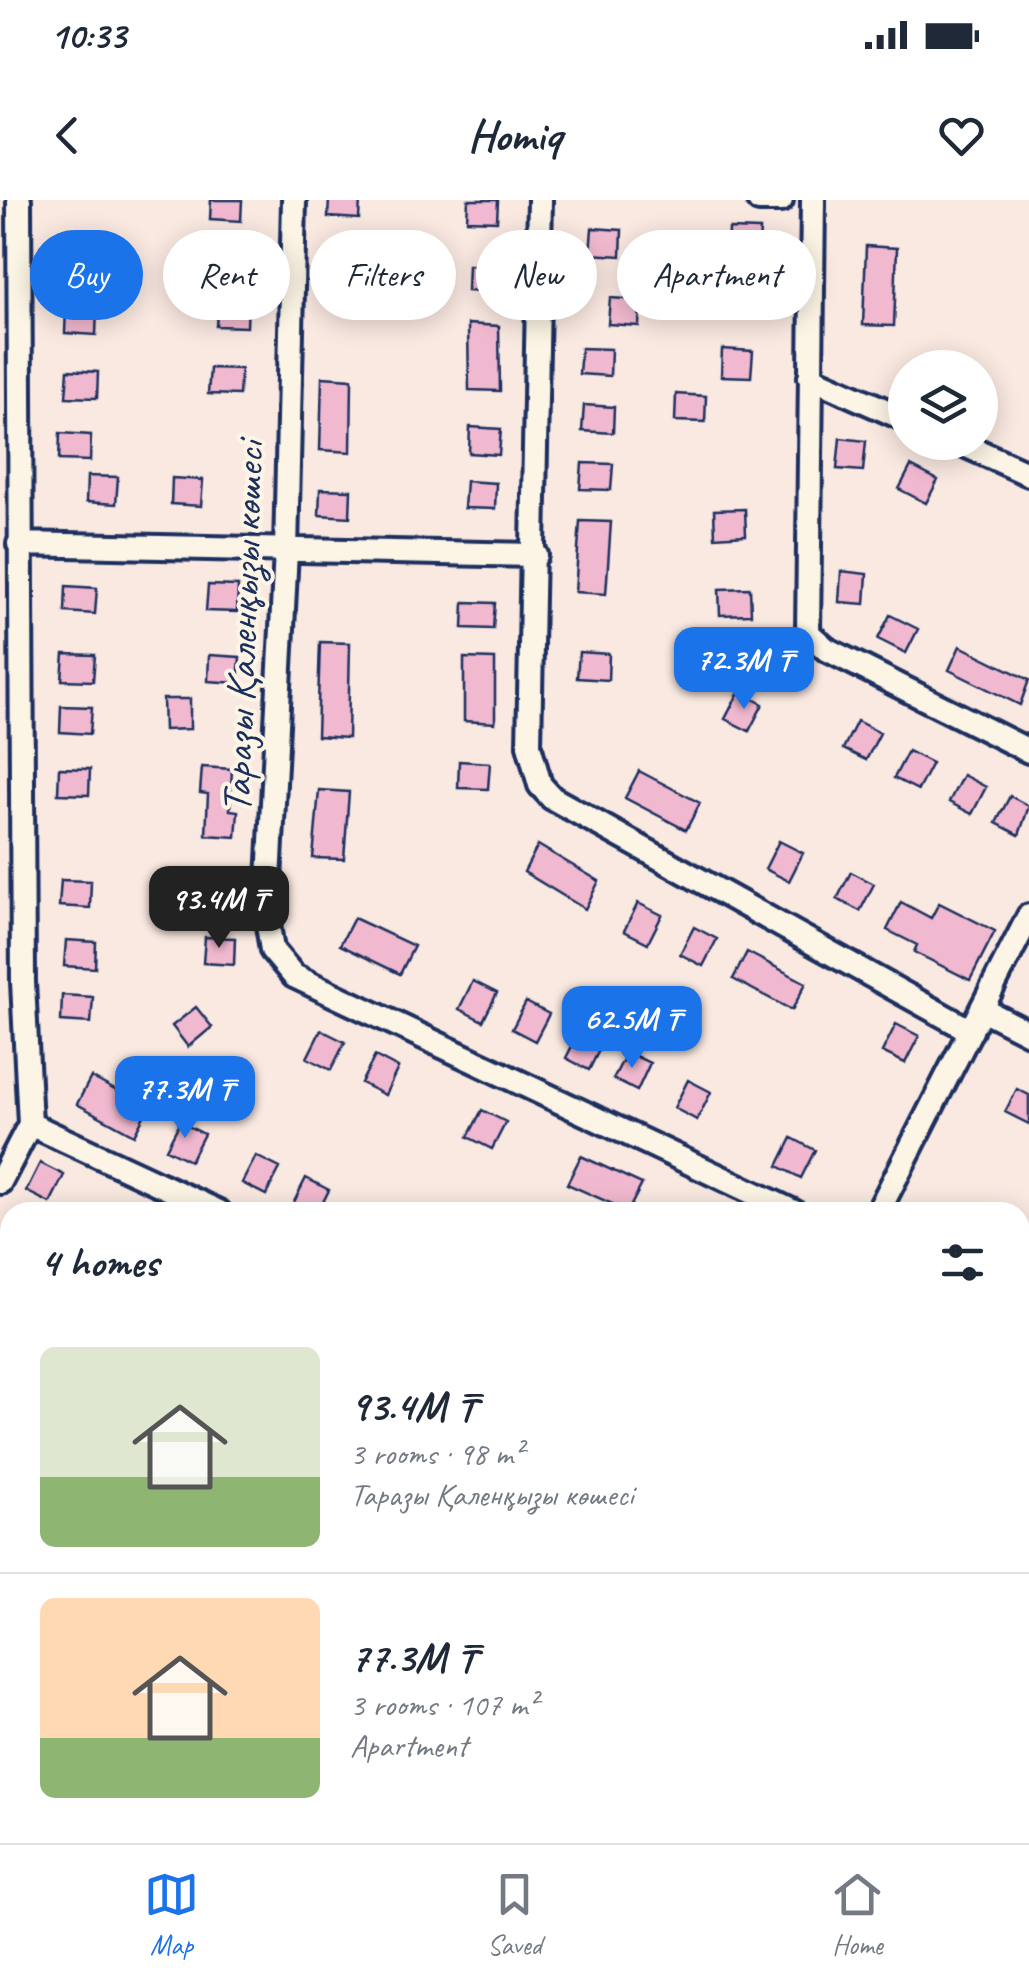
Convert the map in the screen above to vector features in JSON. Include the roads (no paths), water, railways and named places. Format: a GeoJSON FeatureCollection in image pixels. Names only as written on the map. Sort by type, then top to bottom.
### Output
{"type":"FeatureCollection","features":[{"type":"Feature","properties":{"kind":"street"},"geometry":{"type":"LineString","coordinates":[[0,1182],[30,1124],[23,982],[19,200]]}},
{"type":"Feature","properties":{"kind":"street","name":"Таразы Қаленқызы көшесі"},"geometry":{"type":"LineString","coordinates":[[294,200],[286,552],[268,920],[272,950],[294,976],[773,1202]]}},
{"type":"Feature","properties":{"kind":"street"},"geometry":{"type":"LineString","coordinates":[[540,200],[536,555],[529,745],[540,785],[552,798],[971,1031]]}},
{"type":"Feature","properties":{"kind":"street"},"geometry":{"type":"LineString","coordinates":[[758,200],[780,200]]}},
{"type":"Feature","properties":{"kind":"street"},"geometry":{"type":"LineString","coordinates":[[813,200],[806,618],[811,641],[1029,751]]}},
{"type":"Feature","properties":{"kind":"street"},"geometry":{"type":"LineString","coordinates":[[810,377],[888,411]]}},
{"type":"Feature","properties":{"kind":"street"},"geometry":{"type":"LineString","coordinates":[[998,460],[1029,474]]}},
{"type":"Feature","properties":{"kind":"street"},"geometry":{"type":"LineString","coordinates":[[19,544],[536,555]]}},
{"type":"Feature","properties":{"kind":"street"},"geometry":{"type":"LineString","coordinates":[[883,1202],[1029,916]]}},
{"type":"Feature","properties":{"kind":"street"},"geometry":{"type":"LineString","coordinates":[[982,1009],[1029,1033]]}},
{"type":"Feature","properties":{"kind":"street"},"geometry":{"type":"LineString","coordinates":[[30,1124],[198,1202]]}}]}
